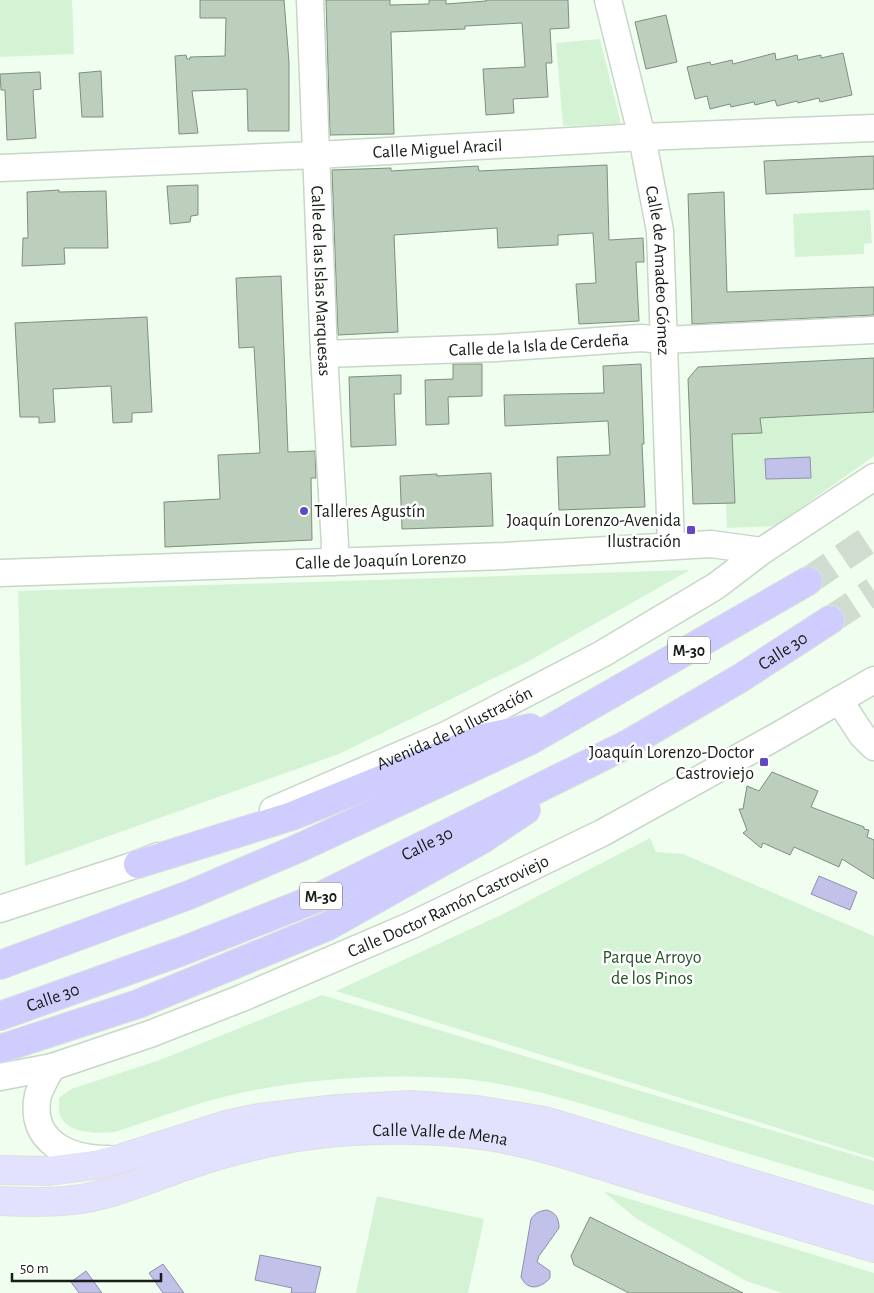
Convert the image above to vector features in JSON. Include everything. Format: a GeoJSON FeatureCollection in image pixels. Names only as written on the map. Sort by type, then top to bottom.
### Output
{"type":"FeatureCollection","features":[{"type":"Feature","properties":{"kind":"highway","name":"M-30"},"geometry":{"type":"LineString","coordinates":[[0,965],[189,895],[299,848],[529,741],[808,581]]}},
{"type":"Feature","properties":{"kind":"highway","name":"Calle 30"},"geometry":{"type":"LineString","coordinates":[[0,1016],[180,952],[317,898],[628,744],[739,679],[830,620]]}},
{"type":"Feature","properties":{"kind":"highway"},"geometry":{"type":"LineString","coordinates":[[138,864],[292,816],[484,738],[570,718]]}},
{"type":"Feature","properties":{"kind":"highway"},"geometry":{"type":"LineString","coordinates":[[0,1049],[138,1004],[328,926],[481,840],[628,744]]}},
{"type":"Feature","properties":{"kind":"main road","name":"Calle Valle de Mena"},"geometry":{"type":"LineString","coordinates":[[0,1170],[49,1171],[95,1165],[226,1125],[259,1118],[337,1109],[402,1106],[477,1110],[545,1121],[874,1221]]}},
{"type":"Feature","properties":{"kind":"main road","name":"Calle Valle de Mena"},"geometry":{"type":"LineString","coordinates":[[0,1201],[47,1202],[83,1199],[230,1152],[260,1144],[311,1136],[374,1131],[453,1132],[488,1136],[544,1148],[874,1248]]}},
{"type":"Feature","properties":{"kind":"street","name":"Calle de las Islas Marquesas"},"geometry":{"type":"LineString","coordinates":[[310,0],[324,354],[336,545],[334,562]]}},
{"type":"Feature","properties":{"kind":"street","name":"Calle de Amadeo Gómez"},"geometry":{"type":"LineString","coordinates":[[608,0],[642,137],[660,231],[671,546]]}},
{"type":"Feature","properties":{"kind":"street","name":"Calle Miguel Aracil"},"geometry":{"type":"LineString","coordinates":[[0,168],[317,155],[642,137],[874,128]]}},
{"type":"Feature","properties":{"kind":"street","name":"Calle de la Isla de Cerdeña"},"geometry":{"type":"LineString","coordinates":[[324,354],[496,348],[641,338],[664,340],[874,330]]}},
{"type":"Feature","properties":{"kind":"street","name":"Avenida de la Ilustración"},"geometry":{"type":"LineString","coordinates":[[0,909],[138,864],[286,804],[446,734],[602,654],[716,586],[762,551],[874,477]]}},
{"type":"Feature","properties":{"kind":"street","name":"Calle de Joaquín Lorenzo"},"geometry":{"type":"LineString","coordinates":[[0,567],[334,562],[505,556],[711,544],[762,551]]}},
{"type":"Feature","properties":{"kind":"street"},"geometry":{"type":"LineString","coordinates":[[711,544],[723,559],[725,570],[716,586]]}},
{"type":"Feature","properties":{"kind":"street","name":"Calle Doctor Ramón Castroviejo"},"geometry":{"type":"LineString","coordinates":[[0,1077],[52,1067],[150,1034],[242,998],[412,925],[602,833],[874,680]]}},
{"type":"Feature","properties":{"kind":"street"},"geometry":{"type":"LineString","coordinates":[[839,700],[862,735],[874,747]]}},
{"type":"Feature","properties":{"kind":"street"},"geometry":{"type":"LineString","coordinates":[[52,1067],[39,1093],[37,1105],[39,1125],[43,1134],[67,1152],[92,1159],[119,1159]]}},
{"type":"Feature","properties":{"kind":"green space"},"geometry":{"type":"Polygon","coordinates":[[[0,0],[72,0],[74,54],[0,57],[0,0]]]}},
{"type":"Feature","properties":{"kind":"green space"},"geometry":{"type":"Polygon","coordinates":[[[600,39],[621,124],[563,126],[556,43],[600,39]]]}},
{"type":"Feature","properties":{"kind":"green space"},"geometry":{"type":"Polygon","coordinates":[[[870,210],[872,243],[864,244],[864,254],[795,257],[793,214],[870,210]]]}},
{"type":"Feature","properties":{"kind":"green space"},"geometry":{"type":"Polygon","coordinates":[[[874,412],[874,456],[775,526],[727,528],[726,503],[735,503],[732,434],[761,433],[760,418],[874,412]]]}},
{"type":"Feature","properties":{"kind":"green space"},"geometry":{"type":"Polygon","coordinates":[[[690,570],[529,661],[339,754],[25,866],[18,591],[690,570]]]}},
{"type":"Feature","properties":{"kind":"green space","name":"Parque Arroyo de los Pinos"},"geometry":{"type":"Polygon","coordinates":[[[650,838],[656,852],[683,854],[874,936],[874,1158],[336,991],[503,914],[650,838]]]}},
{"type":"Feature","properties":{"kind":"green space"},"geometry":{"type":"Polygon","coordinates":[[[322,995],[874,1161],[874,1191],[559,1097],[512,1086],[465,1079],[402,1076],[369,1077],[269,1087],[208,1101],[108,1133],[92,1133],[76,1129],[69,1126],[60,1115],[59,1098],[71,1089],[157,1061],[322,995]]]}},
{"type":"Feature","properties":{"kind":"green space"},"geometry":{"type":"Polygon","coordinates":[[[603,1191],[874,1273],[874,1293],[782,1293],[746,1281],[637,1219],[603,1191]]]}},
{"type":"Feature","properties":{"kind":"green space"},"geometry":{"type":"Polygon","coordinates":[[[377,1196],[484,1219],[468,1293],[356,1293],[377,1196]]]}},
{"type":"Feature","properties":{"kind":"water"},"geometry":{"type":"Polygon","coordinates":[[[810,457],[811,478],[766,479],[765,459],[810,457]]]}},
{"type":"Feature","properties":{"kind":"water"},"geometry":{"type":"Polygon","coordinates":[[[819,876],[857,892],[850,910],[811,894],[819,876]]]}},
{"type":"Feature","properties":{"kind":"water"},"geometry":{"type":"Polygon","coordinates":[[[547,1210],[556,1216],[559,1228],[539,1256],[537,1262],[550,1271],[550,1278],[539,1286],[531,1287],[521,1277],[531,1219],[537,1213],[547,1210]]]}},
{"type":"Feature","properties":{"kind":"water"},"geometry":{"type":"Polygon","coordinates":[[[260,1255],[321,1267],[315,1293],[291,1293],[292,1288],[255,1280],[260,1255]]]}},
{"type":"Feature","properties":{"kind":"water"},"geometry":{"type":"Polygon","coordinates":[[[163,1264],[184,1293],[163,1293],[149,1273],[163,1264]]]}},
{"type":"Feature","properties":{"kind":"water"},"geometry":{"type":"Polygon","coordinates":[[[86,1271],[102,1293],[79,1293],[71,1282],[86,1271]]]}},
{"type":"Feature","properties":{"kind":"building"},"geometry":{"type":"Polygon","coordinates":[[[200,0],[284,0],[289,62],[289,131],[248,131],[247,89],[192,91],[198,133],[179,134],[175,56],[186,55],[187,59],[190,59],[190,57],[225,56],[226,18],[200,18],[200,0]]]}},
{"type":"Feature","properties":{"kind":"building"},"geometry":{"type":"Polygon","coordinates":[[[326,0],[390,0],[390,5],[429,4],[429,0],[446,0],[446,4],[486,0],[568,0],[569,28],[550,29],[552,63],[546,63],[548,97],[513,99],[514,113],[486,115],[483,69],[525,67],[522,23],[465,26],[465,29],[391,32],[394,134],[330,135],[326,0]]]}},
{"type":"Feature","properties":{"kind":"building"},"geometry":{"type":"Polygon","coordinates":[[[666,15],[677,62],[646,69],[635,22],[666,15]]]}},
{"type":"Feature","properties":{"kind":"building"},"geometry":{"type":"Polygon","coordinates":[[[775,53],[776,60],[797,55],[798,60],[821,55],[821,58],[843,53],[852,95],[820,102],[819,98],[777,106],[775,100],[755,105],[754,102],[731,107],[730,104],[710,109],[707,96],[695,99],[687,67],[710,62],[711,65],[732,60],[733,64],[775,53]]]}},
{"type":"Feature","properties":{"kind":"building"},"geometry":{"type":"Polygon","coordinates":[[[101,71],[103,117],[82,117],[79,73],[101,71]]]}},
{"type":"Feature","properties":{"kind":"building"},"geometry":{"type":"Polygon","coordinates":[[[40,72],[41,89],[33,90],[36,138],[7,140],[5,90],[1,90],[0,74],[40,72]]]}},
{"type":"Feature","properties":{"kind":"building"},"geometry":{"type":"Polygon","coordinates":[[[874,156],[874,189],[766,194],[764,161],[874,156]]]}},
{"type":"Feature","properties":{"kind":"building"},"geometry":{"type":"Polygon","coordinates":[[[607,165],[609,240],[643,238],[644,262],[636,262],[639,321],[579,324],[576,284],[596,283],[593,233],[558,235],[558,245],[498,248],[497,228],[394,235],[398,332],[338,335],[332,170],[391,168],[391,171],[478,166],[479,171],[607,165]]]}},
{"type":"Feature","properties":{"kind":"building"},"geometry":{"type":"Polygon","coordinates":[[[198,185],[198,215],[191,216],[190,222],[170,224],[167,186],[198,185]]]}},
{"type":"Feature","properties":{"kind":"building"},"geometry":{"type":"Polygon","coordinates":[[[59,190],[59,192],[106,191],[108,248],[64,248],[65,264],[22,266],[23,238],[28,238],[27,192],[59,190]]]}},
{"type":"Feature","properties":{"kind":"building"},"geometry":{"type":"Polygon","coordinates":[[[724,192],[727,292],[874,287],[874,315],[692,324],[688,194],[724,192]]]}},
{"type":"Feature","properties":{"kind":"building"},"geometry":{"type":"Polygon","coordinates":[[[281,276],[288,452],[315,451],[316,478],[311,478],[312,540],[165,547],[164,502],[220,499],[218,455],[260,453],[254,347],[239,348],[236,278],[281,276]]]}},
{"type":"Feature","properties":{"kind":"building"},"geometry":{"type":"Polygon","coordinates":[[[147,317],[152,412],[132,413],[132,422],[113,423],[111,386],[53,389],[55,422],[39,423],[39,417],[20,417],[15,323],[147,317]]]}},
{"type":"Feature","properties":{"kind":"building"},"geometry":{"type":"Polygon","coordinates":[[[874,358],[874,412],[760,418],[762,433],[732,434],[735,503],[693,504],[688,379],[698,367],[874,358]]]}},
{"type":"Feature","properties":{"kind":"building"},"geometry":{"type":"Polygon","coordinates":[[[453,364],[482,364],[482,396],[448,397],[449,424],[426,425],[425,380],[453,379],[453,364]]]}},
{"type":"Feature","properties":{"kind":"building"},"geometry":{"type":"Polygon","coordinates":[[[641,364],[645,507],[559,510],[557,457],[610,455],[608,421],[505,426],[504,395],[604,393],[603,366],[641,364]]]}},
{"type":"Feature","properties":{"kind":"building"},"geometry":{"type":"Polygon","coordinates":[[[401,375],[401,394],[394,394],[396,445],[351,447],[349,377],[401,375]]]}},
{"type":"Feature","properties":{"kind":"building"},"geometry":{"type":"Polygon","coordinates":[[[491,473],[493,526],[402,529],[400,476],[491,473]]]}},
{"type":"Feature","properties":{"kind":"building"},"geometry":{"type":"Polygon","coordinates":[[[772,772],[818,791],[811,807],[869,830],[867,837],[874,840],[874,879],[842,859],[839,867],[794,847],[790,855],[763,843],[761,848],[743,833],[747,830],[739,809],[743,809],[747,786],[759,791],[772,772]]]}},
{"type":"Feature","properties":{"kind":"building"},"geometry":{"type":"Polygon","coordinates":[[[590,1217],[743,1293],[629,1293],[574,1265],[571,1256],[590,1217]]]}},
{"type":"Feature","properties":{"kind":"tunnel"},"geometry":{"type":"LineString","coordinates":[[808,581],[874,536]]}},
{"type":"Feature","properties":{"kind":"tunnel"},"geometry":{"type":"LineString","coordinates":[[830,620],[874,591]]}},
{"type":"Feature","properties":{"kind":"place","name":"Talleres Agustín"},"geometry":{"type":"Point","coordinates":[304,511]}},
{"type":"Feature","properties":{"kind":"place","name":"Joaquín Lorenzo-Avenida Ilustración"},"geometry":{"type":"Point","coordinates":[691,530]}},
{"type":"Feature","properties":{"kind":"place","name":"Joaquín Lorenzo-Doctor Castroviejo"},"geometry":{"type":"Point","coordinates":[764,762]}}]}
